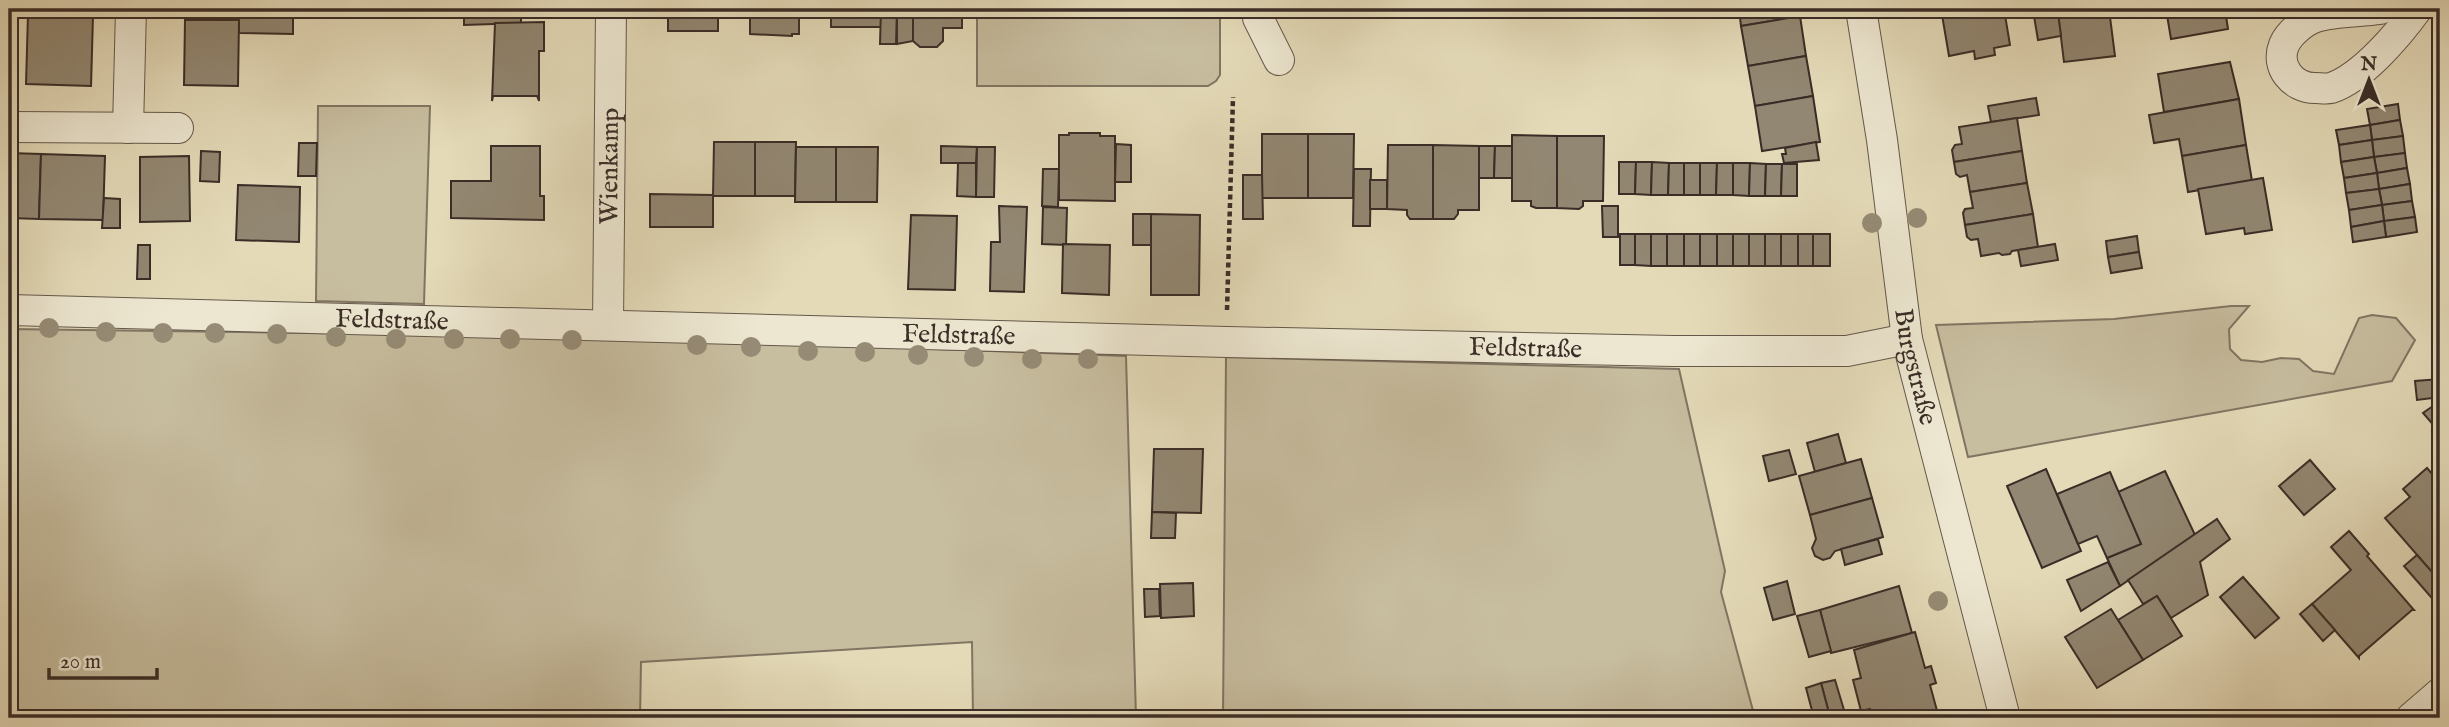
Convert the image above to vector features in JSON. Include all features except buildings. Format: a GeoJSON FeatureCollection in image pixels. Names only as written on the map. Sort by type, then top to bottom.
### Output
{"type":"FeatureCollection","features":[{"type":"Feature","properties":{"kind":"street"},"geometry":{"type":"LineString","coordinates":[[128,128],[131,9]]}},
{"type":"Feature","properties":{"kind":"street","name":"Wienkamp"},"geometry":{"type":"LineString","coordinates":[[608,324],[611,9]]}},
{"type":"Feature","properties":{"kind":"street"},"geometry":{"type":"LineString","coordinates":[[1257,9],[1258,18],[1279,60]]}},
{"type":"Feature","properties":{"kind":"street","name":"Burgstraße"},"geometry":{"type":"LineString","coordinates":[[1861,9],[1882,140],[1907,339],[2005,718]]}},
{"type":"Feature","properties":{"kind":"street"},"geometry":{"type":"LineString","coordinates":[[2380,9],[2315,18],[2295,30],[2284,45],[2283,68],[2293,82],[2308,88],[2331,88],[2362,69],[2398,35],[2417,9]]}},
{"type":"Feature","properties":{"kind":"street"},"geometry":{"type":"LineString","coordinates":[[9,127],[178,128]]}},
{"type":"Feature","properties":{"kind":"street","name":"Feldstraße"},"geometry":{"type":"LineString","coordinates":[[9,310],[1660,351],[1847,351],[1907,339]]}},
{"type":"Feature","properties":{"kind":"street"},"geometry":{"type":"LineString","coordinates":[[2411,718],[2440,693]]}},
{"type":"Feature","properties":{"kind":"path"},"geometry":{"type":"LineString","coordinates":[[1227,342],[1233,97]]}},
{"type":"Feature","properties":{"kind":"shaded area"},"geometry":{"type":"Polygon","coordinates":[[[977,9],[1220,9],[1220,75],[1208,86],[977,86],[977,9]]]}},
{"type":"Feature","properties":{"kind":"shaded area"},"geometry":{"type":"Polygon","coordinates":[[[318,106],[430,106],[424,304],[316,301],[318,106]]]}},
{"type":"Feature","properties":{"kind":"shaded area"},"geometry":{"type":"Polygon","coordinates":[[[2249,306],[2229,329],[2230,349],[2241,360],[2262,362],[2281,358],[2299,359],[2313,371],[2334,374],[2359,318],[2372,315],[2396,318],[2415,340],[2392,381],[1968,457],[1936,325],[2114,319],[2249,306]]]}},
{"type":"Feature","properties":{"kind":"shaded area"},"geometry":{"type":"Polygon","coordinates":[[[9,329],[608,337],[1126,356],[1136,718],[973,718],[972,642],[641,662],[640,718],[9,718],[9,329]]]}},
{"type":"Feature","properties":{"kind":"shaded area"},"geometry":{"type":"Polygon","coordinates":[[[1226,357],[1679,369],[1725,571],[1721,592],[1755,718],[1223,718],[1226,357]]]}}]}
